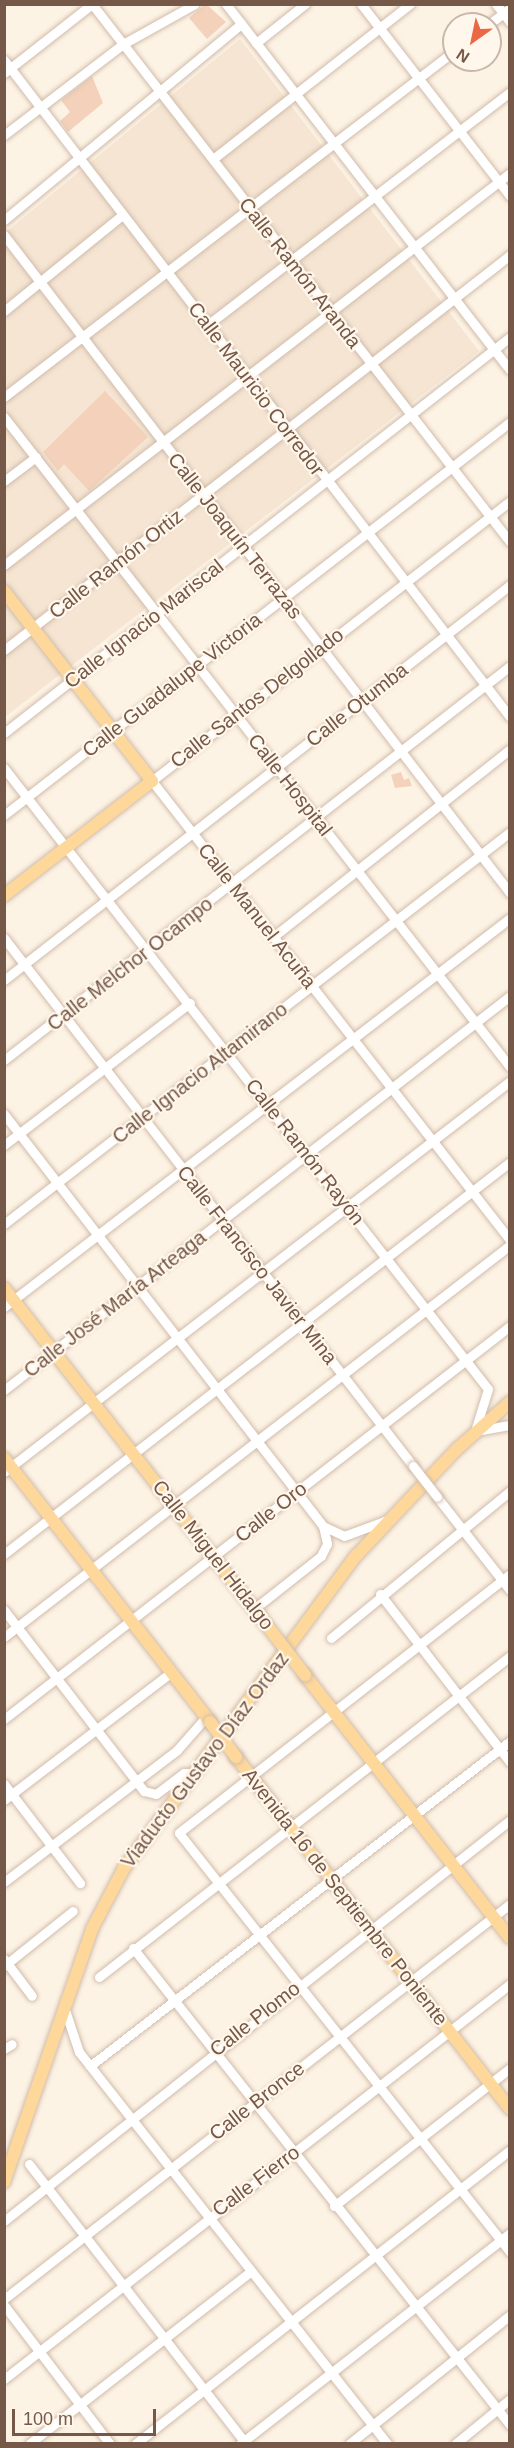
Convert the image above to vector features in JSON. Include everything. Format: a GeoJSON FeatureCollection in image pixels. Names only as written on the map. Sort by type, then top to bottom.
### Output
{"type":"FeatureCollection","features":[{"type":"Feature","properties":{"kind":"main road","name":"Calle Manuel Acuña"},"geometry":{"type":"LineString","coordinates":[[4,591],[152,781]]}},
{"type":"Feature","properties":{"kind":"main road","name":"Calle Santos Delgollado"},"geometry":{"type":"LineString","coordinates":[[4,896],[152,781]]}},
{"type":"Feature","properties":{"kind":"main road","name":"Calle Miguel Hidalgo"},"geometry":{"type":"LineString","coordinates":[[4,1288],[9,1303],[54,1352],[510,1938]]}},
{"type":"Feature","properties":{"kind":"main road","name":"Viaducto Gustavo Díaz Ordaz"},"geometry":{"type":"LineString","coordinates":[[4,2182],[65,2009],[111,1889],[387,1520],[476,1431],[510,1402]]}},
{"type":"Feature","properties":{"kind":"main road","name":"Avenida 16 de Septiembre Poniente"},"geometry":{"type":"LineString","coordinates":[[7,1466],[51,1518],[288,1827],[510,2109]]}},
{"type":"Feature","properties":{"kind":"street","name":"Calle Ramón Aranda"},"geometry":{"type":"LineString","coordinates":[[92,4],[510,542]]}},
{"type":"Feature","properties":{"kind":"street"},"geometry":{"type":"LineString","coordinates":[[8,71],[92,4]]}},
{"type":"Feature","properties":{"kind":"street"},"geometry":{"type":"LineString","coordinates":[[4,135],[123,44],[195,4]]}},
{"type":"Feature","properties":{"kind":"street"},"geometry":{"type":"LineString","coordinates":[[226,4],[374,199],[510,370]]}},
{"type":"Feature","properties":{"kind":"street"},"geometry":{"type":"LineString","coordinates":[[256,43],[305,4]]}},
{"type":"Feature","properties":{"kind":"street"},"geometry":{"type":"LineString","coordinates":[[361,4],[510,196]]}},
{"type":"Feature","properties":{"kind":"street"},"geometry":{"type":"LineString","coordinates":[[213,159],[410,4]]}},
{"type":"Feature","properties":{"kind":"street"},"geometry":{"type":"LineString","coordinates":[[496,4],[506,10],[510,22]]}},
{"type":"Feature","properties":{"kind":"street"},"geometry":{"type":"LineString","coordinates":[[4,220],[241,24]]}},
{"type":"Feature","properties":{"kind":"street","name":"Calle Mauricio Corredor"},"geometry":{"type":"LineString","coordinates":[[4,60],[8,71],[40,106],[285,430],[510,717]]}},
{"type":"Feature","properties":{"kind":"street"},"geometry":{"type":"LineString","coordinates":[[4,397],[81,341],[442,60]]}},
{"type":"Feature","properties":{"kind":"street"},"geometry":{"type":"LineString","coordinates":[[206,326],[510,93]]}},
{"type":"Feature","properties":{"kind":"street"},"geometry":{"type":"LineString","coordinates":[[4,565],[510,173]]}},
{"type":"Feature","properties":{"kind":"street"},"geometry":{"type":"LineString","coordinates":[[4,311],[122,215]]}},
{"type":"Feature","properties":{"kind":"street","name":"Calle Joaquín Terrazas"},"geometry":{"type":"LineString","coordinates":[[4,236],[81,341],[244,546],[510,892]]}},
{"type":"Feature","properties":{"kind":"street","name":"Calle Ramón Ortiz"},"geometry":{"type":"LineString","coordinates":[[4,650],[510,255]]}},
{"type":"Feature","properties":{"kind":"street","name":"Calle Ignacio Mariscal"},"geometry":{"type":"LineString","coordinates":[[4,733],[510,336]]}},
{"type":"Feature","properties":{"kind":"street","name":"Calle Hospital"},"geometry":{"type":"LineString","coordinates":[[4,417],[510,1067]]}},
{"type":"Feature","properties":{"kind":"street","name":"Calle Guadalupe Victoria"},"geometry":{"type":"LineString","coordinates":[[4,815],[510,422]]}},
{"type":"Feature","properties":{"kind":"street"},"geometry":{"type":"LineString","coordinates":[[4,481],[36,457]]}},
{"type":"Feature","properties":{"kind":"street","name":"Calle Santos Delgollado"},"geometry":{"type":"LineString","coordinates":[[152,781],[510,501]]}},
{"type":"Feature","properties":{"kind":"street","name":"Calle Otumba"},"geometry":{"type":"LineString","coordinates":[[4,980],[194,834],[510,585]]}},
{"type":"Feature","properties":{"kind":"street","name":"Calle Melchor Ocampo"},"geometry":{"type":"LineString","coordinates":[[4,1060],[233,884],[510,666]]}},
{"type":"Feature","properties":{"kind":"street"},"geometry":{"type":"LineString","coordinates":[[273,937],[510,749]]}},
{"type":"Feature","properties":{"kind":"street","name":"Calle Ramón Rayón"},"geometry":{"type":"LineString","coordinates":[[4,768],[467,1360],[489,1395],[476,1431]]}},
{"type":"Feature","properties":{"kind":"street","name":"Calle Manuel Acuña"},"geometry":{"type":"LineString","coordinates":[[152,781],[510,1243]]}},
{"type":"Feature","properties":{"kind":"street","name":"Calle Ignacio Altamirano"},"geometry":{"type":"LineString","coordinates":[[4,1224],[143,1119],[310,986],[510,832]]}},
{"type":"Feature","properties":{"kind":"street"},"geometry":{"type":"LineString","coordinates":[[9,1303],[184,1171],[510,918]]}},
{"type":"Feature","properties":{"kind":"street","name":"Calle Francisco Javier Mina"},"geometry":{"type":"LineString","coordinates":[[4,938],[461,1528],[506,1577],[510,1590]]}},
{"type":"Feature","properties":{"kind":"street","name":"Calle José María Arteaga"},"geometry":{"type":"LineString","coordinates":[[4,1390],[510,996]]}},
{"type":"Feature","properties":{"kind":"street"},"geometry":{"type":"LineString","coordinates":[[4,1145],[190,1003]]}},
{"type":"Feature","properties":{"kind":"street"},"geometry":{"type":"LineString","coordinates":[[7,1466],[94,1404],[431,1140],[510,1081]]}},
{"type":"Feature","properties":{"kind":"street"},"geometry":{"type":"LineString","coordinates":[[4,1114],[258,1439],[323,1526],[327,1544],[321,1556],[256,1612]]}},
{"type":"Feature","properties":{"kind":"street"},"geometry":{"type":"LineString","coordinates":[[4,1554],[510,1162]]}},
{"type":"Feature","properties":{"kind":"street"},"geometry":{"type":"LineString","coordinates":[[4,1637],[510,1243]]}},
{"type":"Feature","properties":{"kind":"street","name":"Calle Oro"},"geometry":{"type":"LineString","coordinates":[[4,1719],[510,1326]]}},
{"type":"Feature","properties":{"kind":"street"},"geometry":{"type":"LineString","coordinates":[[476,1431],[510,1425]]}},
{"type":"Feature","properties":{"kind":"street"},"geometry":{"type":"LineString","coordinates":[[331,1638],[380,1594],[510,1491]]}},
{"type":"Feature","properties":{"kind":"street"},"geometry":{"type":"LineString","coordinates":[[323,1526],[344,1536],[387,1520]]}},
{"type":"Feature","properties":{"kind":"street"},"geometry":{"type":"LineString","coordinates":[[506,1577],[179,1833],[510,2252]]}},
{"type":"Feature","properties":{"kind":"street"},"geometry":{"type":"LineString","coordinates":[[380,1594],[510,1762]]}},
{"type":"Feature","properties":{"kind":"street"},"geometry":{"type":"LineString","coordinates":[[4,1610],[135,1781],[153,1795],[184,1773],[196,1773]]}},
{"type":"Feature","properties":{"kind":"street"},"geometry":{"type":"LineString","coordinates":[[99,1977],[218,1880],[510,1656]]}},
{"type":"Feature","properties":{"kind":"street"},"geometry":{"type":"LineString","coordinates":[[8,1797],[170,1673]]}},
{"type":"Feature","properties":{"kind":"street"},"geometry":{"type":"LineString","coordinates":[[4,1882],[186,1742],[208,1720]]}},
{"type":"Feature","properties":{"kind":"street"},"geometry":{"type":"LineString","coordinates":[[90,2066],[259,1932],[510,1741]]}},
{"type":"Feature","properties":{"kind":"street"},"geometry":{"type":"LineString","coordinates":[[4,1784],[8,1797],[51,1845],[80,1883]]}},
{"type":"Feature","properties":{"kind":"street","name":"Calle Plomo"},"geometry":{"type":"LineString","coordinates":[[4,2221],[129,2117],[510,1820]]}},
{"type":"Feature","properties":{"kind":"street","name":"Calle Bronce"},"geometry":{"type":"LineString","coordinates":[[4,2299],[255,2104],[409,1980],[510,1904]]}},
{"type":"Feature","properties":{"kind":"street"},"geometry":{"type":"LineString","coordinates":[[32,1996],[6,1963],[73,1911]]}},
{"type":"Feature","properties":{"kind":"street"},"geometry":{"type":"LineString","coordinates":[[133,1948],[334,2206],[510,2425]]}},
{"type":"Feature","properties":{"kind":"street","name":"Calle Fierro"},"geometry":{"type":"LineString","coordinates":[[4,2379],[207,2218],[510,1984]]}},
{"type":"Feature","properties":{"kind":"street"},"geometry":{"type":"LineString","coordinates":[[65,2009],[72,2040],[90,2066],[168,2170],[387,2444]]}},
{"type":"Feature","properties":{"kind":"street"},"geometry":{"type":"LineString","coordinates":[[334,2206],[510,2068]]}},
{"type":"Feature","properties":{"kind":"street"},"geometry":{"type":"LineString","coordinates":[[135,2444],[510,2150]]}},
{"type":"Feature","properties":{"kind":"street"},"geometry":{"type":"LineString","coordinates":[[29,2164],[243,2443],[510,2233]]}},
{"type":"Feature","properties":{"kind":"street"},"geometry":{"type":"LineString","coordinates":[[29,2444],[163,2336],[251,2271]]}},
{"type":"Feature","properties":{"kind":"street"},"geometry":{"type":"LineString","coordinates":[[4,2305],[110,2444]]}},
{"type":"Feature","properties":{"kind":"street"},"geometry":{"type":"LineString","coordinates":[[349,2444],[510,2315]]}},
{"type":"Feature","properties":{"kind":"street"},"geometry":{"type":"LineString","coordinates":[[455,2444],[510,2399]]}},
{"type":"Feature","properties":{"kind":"shaded area"},"geometry":{"type":"Polygon","coordinates":[[[240,39],[479,351],[5,717],[5,233],[240,39]]]}},
{"type":"Feature","properties":{"kind":"building"},"geometry":{"type":"Polygon","coordinates":[[[206,4],[226,22],[207,39],[189,18],[206,4]]]}},
{"type":"Feature","properties":{"kind":"building"},"geometry":{"type":"Polygon","coordinates":[[[92,76],[103,103],[68,132],[60,121],[70,112],[61,100],[92,76]]]}},
{"type":"Feature","properties":{"kind":"building"},"geometry":{"type":"Polygon","coordinates":[[[105,391],[148,437],[89,491],[64,464],[58,471],[43,452],[105,391]]]}},
{"type":"Feature","properties":{"kind":"building"},"geometry":{"type":"Polygon","coordinates":[[[401,772],[404,780],[409,778],[412,786],[395,788],[391,775],[401,772]]]}}]}
